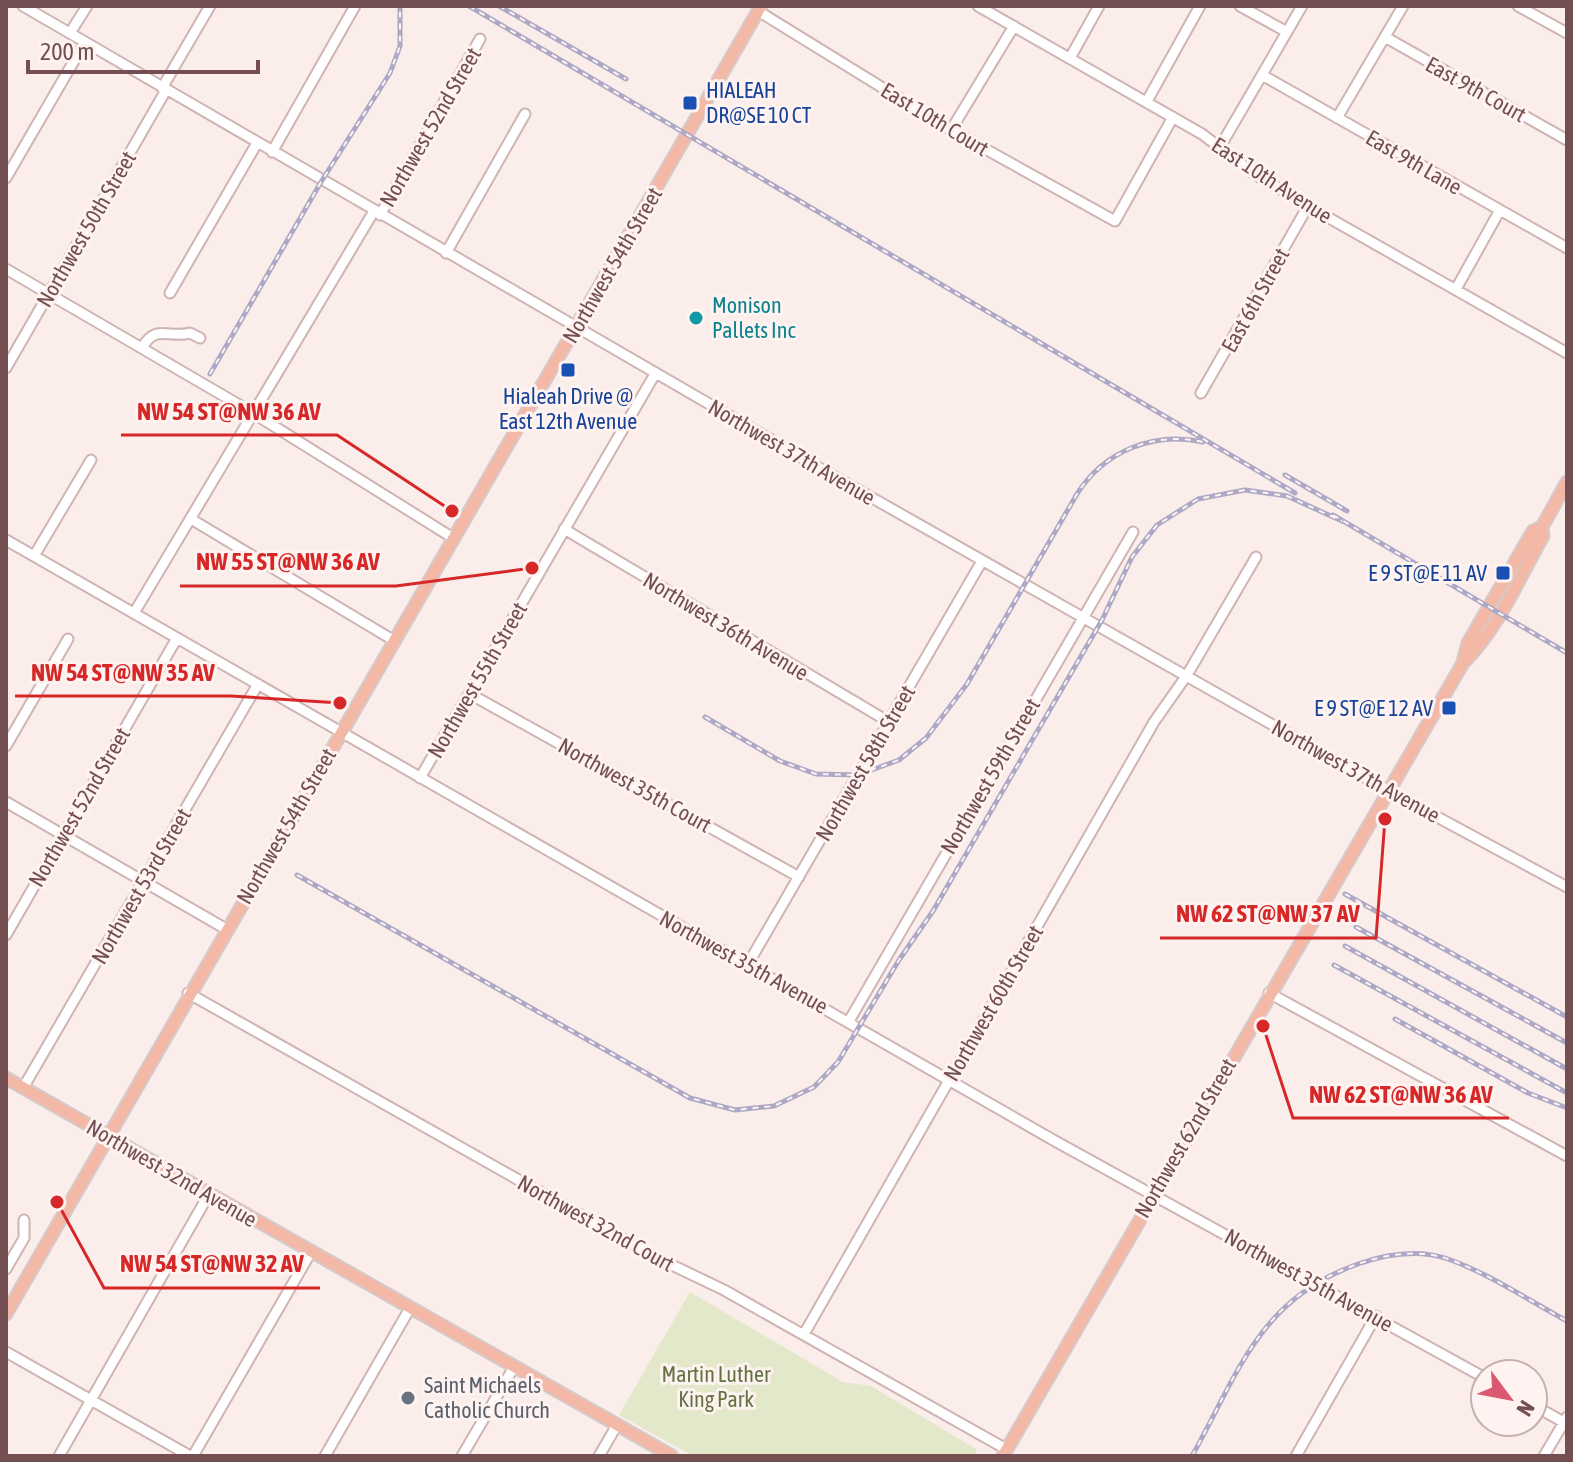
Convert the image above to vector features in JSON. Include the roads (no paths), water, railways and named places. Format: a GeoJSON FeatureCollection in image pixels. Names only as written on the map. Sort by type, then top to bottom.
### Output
{"type":"FeatureCollection","features":[{"type":"Feature","properties":{"kind":"main road","name":"Northwest 54th Street"},"geometry":{"type":"LineString","coordinates":[[6,1314],[188,993],[577,328],[759,9]]}},
{"type":"Feature","properties":{"kind":"main road","name":"Northwest 62nd Street"},"geometry":{"type":"LineString","coordinates":[[1003,1454],[1463,663],[1468,643],[1494,610],[1533,531],[1542,527],[1567,482]]}},
{"type":"Feature","properties":{"kind":"main road","name":"Northwest 32nd Avenue"},"geometry":{"type":"LineString","coordinates":[[6,1078],[672,1456]]}},
{"type":"Feature","properties":{"kind":"street","name":"Northwest 37th Avenue"},"geometry":{"type":"LineString","coordinates":[[23,6],[982,561],[1389,791],[1567,887]]}},
{"type":"Feature","properties":{"kind":"street"},"geometry":{"type":"LineString","coordinates":[[70,33],[87,6]]}},
{"type":"Feature","properties":{"kind":"street","name":"Northwest 50th Street"},"geometry":{"type":"LineString","coordinates":[[6,368],[210,6]]}},
{"type":"Feature","properties":{"kind":"street"},"geometry":{"type":"LineString","coordinates":[[272,152],[355,6]]}},
{"type":"Feature","properties":{"kind":"street","name":"East 10th Avenue"},"geometry":{"type":"LineString","coordinates":[[978,6],[996,10],[1014,26],[1173,117],[1256,175],[1567,353]]}},
{"type":"Feature","properties":{"kind":"street"},"geometry":{"type":"LineString","coordinates":[[1070,58],[1099,6]]}},
{"type":"Feature","properties":{"kind":"street"},"geometry":{"type":"LineString","coordinates":[[1147,101],[1200,6]]}},
{"type":"Feature","properties":{"kind":"street"},"geometry":{"type":"LineString","coordinates":[[1240,6],[1287,32]]}},
{"type":"Feature","properties":{"kind":"street"},"geometry":{"type":"LineString","coordinates":[[1220,147],[1302,6]]}},
{"type":"Feature","properties":{"kind":"street"},"geometry":{"type":"LineString","coordinates":[[1337,118],[1403,6]]}},
{"type":"Feature","properties":{"kind":"street"},"geometry":{"type":"LineString","coordinates":[[1518,6],[1567,33]]}},
{"type":"Feature","properties":{"kind":"street","name":"East 10th Court"},"geometry":{"type":"LineString","coordinates":[[759,9],[951,130],[1115,221],[1173,117]]}},
{"type":"Feature","properties":{"kind":"street"},"geometry":{"type":"LineString","coordinates":[[951,130],[1014,26]]}},
{"type":"Feature","properties":{"kind":"street","name":"East 9th Court"},"geometry":{"type":"LineString","coordinates":[[1385,37],[1567,140]]}},
{"type":"Feature","properties":{"kind":"street","name":"Northwest 52nd Street"},"geometry":{"type":"LineString","coordinates":[[134,613],[480,39]]}},
{"type":"Feature","properties":{"kind":"street"},"geometry":{"type":"LineString","coordinates":[[6,178],[85,42]]}},
{"type":"Feature","properties":{"kind":"street","name":"East 9th Lane"},"geometry":{"type":"LineString","coordinates":[[1262,75],[1567,248]]}},
{"type":"Feature","properties":{"kind":"street"},"geometry":{"type":"LineString","coordinates":[[446,253],[525,114]]}},
{"type":"Feature","properties":{"kind":"street"},"geometry":{"type":"LineString","coordinates":[[170,293],[257,143]]}},
{"type":"Feature","properties":{"kind":"street","name":"East 6th Street"},"geometry":{"type":"LineString","coordinates":[[1201,393],[1308,206]]}},
{"type":"Feature","properties":{"kind":"street"},"geometry":{"type":"LineString","coordinates":[[1456,289],[1500,210]]}},
{"type":"Feature","properties":{"kind":"street"},"geometry":{"type":"LineString","coordinates":[[6,269],[253,413],[453,538]]}},
{"type":"Feature","properties":{"kind":"street"},"geometry":{"type":"LineString","coordinates":[[142,348],[151,334],[161,330],[178,336],[190,333],[200,338]]}},
{"type":"Feature","properties":{"kind":"street","name":"Northwest 55th Street"},"geometry":{"type":"LineString","coordinates":[[420,778],[655,374]]}},
{"type":"Feature","properties":{"kind":"street"},"geometry":{"type":"LineString","coordinates":[[34,556],[91,460]]}},
{"type":"Feature","properties":{"kind":"street"},"geometry":{"type":"LineString","coordinates":[[191,519],[393,640]]}},
{"type":"Feature","properties":{"kind":"street","name":"Northwest 36th Avenue"},"geometry":{"type":"LineString","coordinates":[[564,529],[889,722]]}},
{"type":"Feature","properties":{"kind":"street","name":"Northwest 59th Street"},"geometry":{"type":"LineString","coordinates":[[849,1021],[1133,532]]}},
{"type":"Feature","properties":{"kind":"street","name":"Northwest 35th Avenue"},"geometry":{"type":"LineString","coordinates":[[6,540],[849,1021],[948,1081],[1469,1369]]}},
{"type":"Feature","properties":{"kind":"street","name":"Northwest 60th Street"},"geometry":{"type":"LineString","coordinates":[[804,1334],[1154,722],[1187,675],[1256,557]]}},
{"type":"Feature","properties":{"kind":"street","name":"Northwest 58th Street"},"geometry":{"type":"LineString","coordinates":[[748,964],[982,561]]}},
{"type":"Feature","properties":{"kind":"street","name":"Northwest 52nd Street"},"geometry":{"type":"LineString","coordinates":[[6,935],[177,638]]}},
{"type":"Feature","properties":{"kind":"street"},"geometry":{"type":"LineString","coordinates":[[6,746],[68,639]]}},
{"type":"Feature","properties":{"kind":"street","name":"Northwest 53rd Street"},"geometry":{"type":"LineString","coordinates":[[23,1088],[258,684]]}},
{"type":"Feature","properties":{"kind":"street","name":"Northwest 35th Court"},"geometry":{"type":"LineString","coordinates":[[470,694],[799,877]]}},
{"type":"Feature","properties":{"kind":"street"},"geometry":{"type":"LineString","coordinates":[[6,802],[226,929]]}},
{"type":"Feature","properties":{"kind":"street","name":"Northwest 32nd Court"},"geometry":{"type":"LineString","coordinates":[[188,993],[653,1256],[804,1334],[1003,1454]]}},
{"type":"Feature","properties":{"kind":"street"},"geometry":{"type":"LineString","coordinates":[[1269,993],[1567,1156]]}},
{"type":"Feature","properties":{"kind":"street"},"geometry":{"type":"LineString","coordinates":[[59,1456],[209,1194]]}},
{"type":"Feature","properties":{"kind":"street"},"geometry":{"type":"LineString","coordinates":[[6,1269],[24,1238],[24,1220]]}},
{"type":"Feature","properties":{"kind":"street"},"geometry":{"type":"LineString","coordinates":[[6,1352],[191,1456],[311,1252]]}},
{"type":"Feature","properties":{"kind":"street"},"geometry":{"type":"LineString","coordinates":[[325,1456],[410,1308]]}},
{"type":"Feature","properties":{"kind":"street"},"geometry":{"type":"LineString","coordinates":[[1296,1456],[1376,1316]]}},
{"type":"Feature","properties":{"kind":"street"},"geometry":{"type":"LineString","coordinates":[[462,1456],[514,1367]]}},
{"type":"Feature","properties":{"kind":"street"},"geometry":{"type":"LineString","coordinates":[[1544,1456],[1566,1421]]}},
{"type":"Feature","properties":{"kind":"street"},"geometry":{"type":"LineString","coordinates":[[599,1456],[617,1425]]}},
{"type":"Feature","properties":{"kind":"railway"},"geometry":{"type":"LineString","coordinates":[[210,374],[321,182],[390,73],[400,46],[400,6]]}},
{"type":"Feature","properties":{"kind":"railway"},"geometry":{"type":"LineString","coordinates":[[469,6],[1295,493]]}},
{"type":"Feature","properties":{"kind":"railway"},"geometry":{"type":"LineString","coordinates":[[499,6],[626,79]]}},
{"type":"Feature","properties":{"kind":"railway"},"geometry":{"type":"LineString","coordinates":[[705,717],[780,761],[816,774],[858,775],[899,760],[926,738],[967,684],[1088,479],[1116,456],[1149,442],[1166,439],[1203,442]]}},
{"type":"Feature","properties":{"kind":"railway"},"geometry":{"type":"LineString","coordinates":[[1285,475],[1347,511]]}},
{"type":"Feature","properties":{"kind":"railway"},"geometry":{"type":"LineString","coordinates":[[297,875],[690,1098],[735,1110],[774,1106],[814,1087],[838,1062],[899,960],[933,911],[1102,620],[1132,557],[1157,525],[1198,499],[1245,490],[1287,496],[1342,521]]}},
{"type":"Feature","properties":{"kind":"railway"},"geometry":{"type":"LineString","coordinates":[[1333,515],[1567,653]]}},
{"type":"Feature","properties":{"kind":"railway"},"geometry":{"type":"LineString","coordinates":[[1345,894],[1567,1017]]}},
{"type":"Feature","properties":{"kind":"railway"},"geometry":{"type":"LineString","coordinates":[[1356,927],[1567,1043]]}},
{"type":"Feature","properties":{"kind":"railway"},"geometry":{"type":"LineString","coordinates":[[1345,946],[1567,1069]]}},
{"type":"Feature","properties":{"kind":"railway"},"geometry":{"type":"LineString","coordinates":[[1334,965],[1567,1093]]}},
{"type":"Feature","properties":{"kind":"railway"},"geometry":{"type":"LineString","coordinates":[[1395,1019],[1528,1093],[1567,1108]]}},
{"type":"Feature","properties":{"kind":"railway"},"geometry":{"type":"LineString","coordinates":[[1192,1456],[1239,1368],[1274,1318],[1297,1297],[1324,1279],[1358,1264],[1403,1254],[1437,1256],[1479,1272],[1567,1321]]}},
{"type":"Feature","properties":{"kind":"place","name":"HIALEAH DR@SE 10 CT"},"geometry":{"type":"Point","coordinates":[690,103]}},
{"type":"Feature","properties":{"kind":"place","name":"Monison Pallets Inc"},"geometry":{"type":"Point","coordinates":[696,318]}},
{"type":"Feature","properties":{"kind":"place","name":"Hialeah Drive @ East 12th Avenue"},"geometry":{"type":"Point","coordinates":[568,370]}},
{"type":"Feature","properties":{"kind":"place","name":"NW 54 ST@NW 36 AV"},"geometry":{"type":"Point","coordinates":[452,511]}},
{"type":"Feature","properties":{"kind":"place","name":"NW 55 ST@NW 36 AV"},"geometry":{"type":"Point","coordinates":[532,568]}},
{"type":"Feature","properties":{"kind":"place","name":"E 9 ST@E 11 AV"},"geometry":{"type":"Point","coordinates":[1503,573]}},
{"type":"Feature","properties":{"kind":"place","name":"NW 54 ST@NW 35 AV"},"geometry":{"type":"Point","coordinates":[340,703]}},
{"type":"Feature","properties":{"kind":"place","name":"E 9 ST@E 12 AV"},"geometry":{"type":"Point","coordinates":[1449,708]}},
{"type":"Feature","properties":{"kind":"place","name":"NW 62 ST@NW 37 AV"},"geometry":{"type":"Point","coordinates":[1385,819]}},
{"type":"Feature","properties":{"kind":"place","name":"NW 62 ST@NW 36 AV"},"geometry":{"type":"Point","coordinates":[1263,1026]}},
{"type":"Feature","properties":{"kind":"place","name":"NW 54 ST@NW 32 AV"},"geometry":{"type":"Point","coordinates":[57,1202]}},
{"type":"Feature","properties":{"kind":"place","name":"Saint Michaels Catholic Church"},"geometry":{"type":"Point","coordinates":[408,1398]}},
{"type":"Feature","properties":{"kind":"park label","name":"Martin Luther King Park"},"geometry":{"type":"Point","coordinates":[716,1386]}}]}
